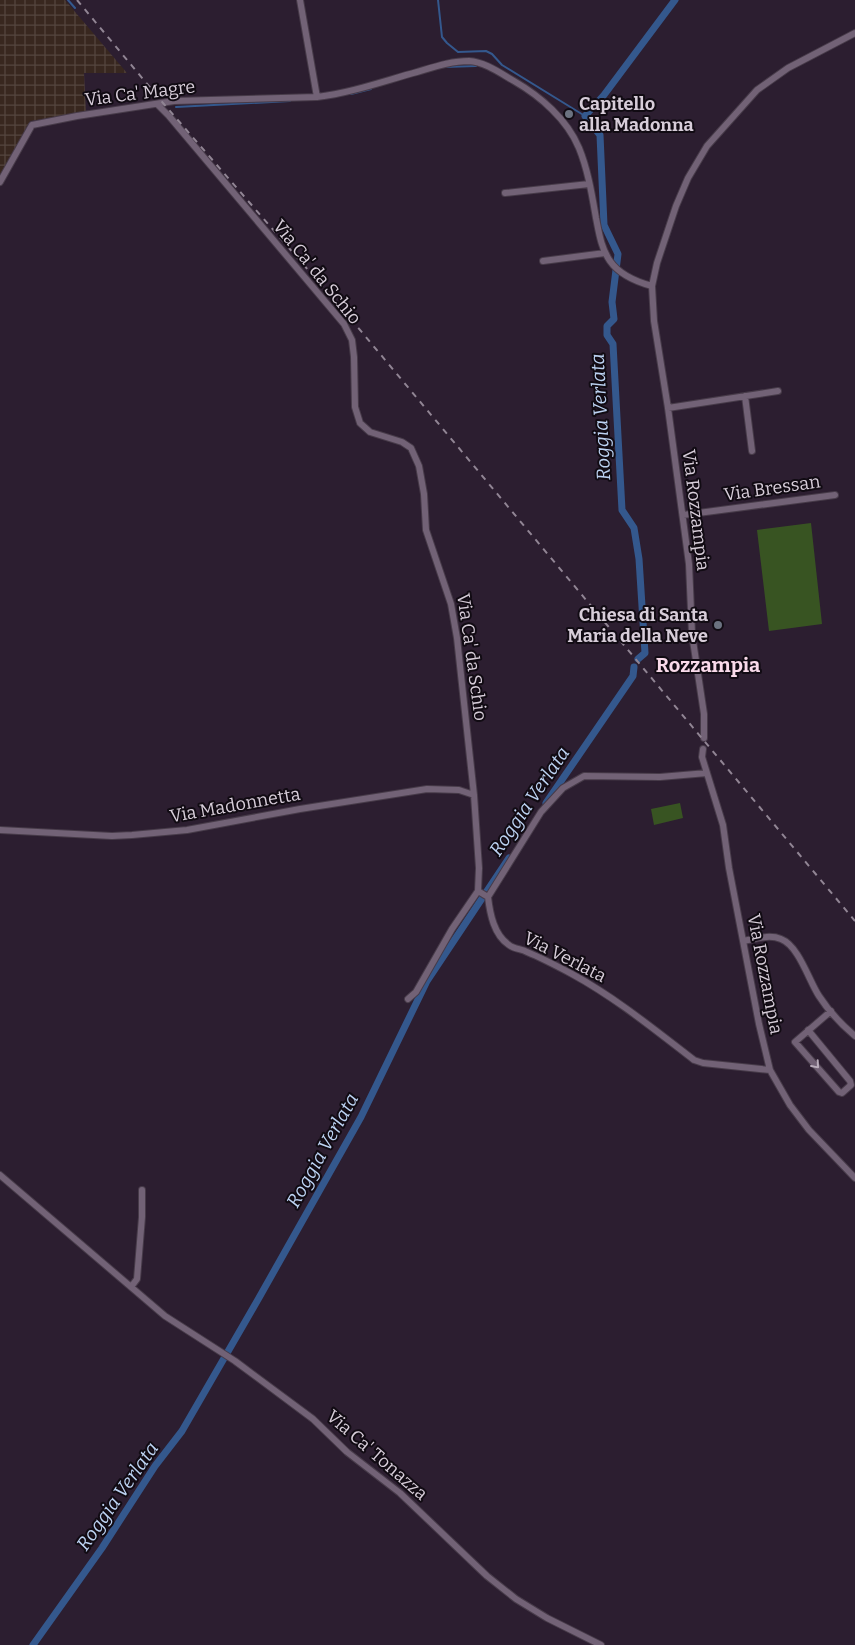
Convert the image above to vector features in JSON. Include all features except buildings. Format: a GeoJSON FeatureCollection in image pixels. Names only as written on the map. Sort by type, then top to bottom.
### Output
{"type":"FeatureCollection","features":[{"type":"Feature","properties":{"kind":"street"},"geometry":{"type":"LineString","coordinates":[[300,0],[317,97]]}},
{"type":"Feature","properties":{"kind":"street","name":"Via Rozzampia"},"geometry":{"type":"LineString","coordinates":[[704,738],[704,714],[692,634],[689,564],[654,321],[652,286],[657,263],[676,206],[688,178],[707,146],[757,90],[788,68],[855,33]]}},
{"type":"Feature","properties":{"kind":"street","name":"Via Ca' Magre"},"geometry":{"type":"LineString","coordinates":[[0,182],[32,126],[77,116],[158,105],[174,101],[317,97],[345,92],[447,63],[471,61],[492,68],[522,86],[552,110],[578,146],[605,253],[616,267],[640,283],[652,286]]}},
{"type":"Feature","properties":{"kind":"street","name":"Via Ca' da Schio"},"geometry":{"type":"LineString","coordinates":[[158,105],[344,324],[352,340],[355,407],[360,422],[370,432],[402,442],[411,448],[419,466],[424,494],[426,530],[451,604],[458,648],[474,795],[479,868],[484,894]]}},
{"type":"Feature","properties":{"kind":"street"},"geometry":{"type":"LineString","coordinates":[[505,192],[589,184]]}},
{"type":"Feature","properties":{"kind":"street"},"geometry":{"type":"LineString","coordinates":[[544,261],[605,253]]}},
{"type":"Feature","properties":{"kind":"street"},"geometry":{"type":"LineString","coordinates":[[668,408],[778,391]]}},
{"type":"Feature","properties":{"kind":"street"},"geometry":{"type":"LineString","coordinates":[[744,396],[752,450]]}},
{"type":"Feature","properties":{"kind":"street","name":"Via Bressan"},"geometry":{"type":"LineString","coordinates":[[683,515],[836,495]]}},
{"type":"Feature","properties":{"kind":"street","name":"Via Rozzampia"},"geometry":{"type":"LineString","coordinates":[[703,749],[702,757],[723,824],[726,853],[759,1024],[770,1070],[790,1105],[809,1130],[855,1178]]}},
{"type":"Feature","properties":{"kind":"street"},"geometry":{"type":"LineString","coordinates":[[408,999],[416,992],[452,929],[484,894],[541,812],[564,788],[584,776],[660,777],[707,773]]}},
{"type":"Feature","properties":{"kind":"street","name":"Via Madonnetta"},"geometry":{"type":"LineString","coordinates":[[0,830],[102,836],[132,835],[187,830],[300,809],[427,789],[459,790],[474,795]]}},
{"type":"Feature","properties":{"kind":"street","name":"Via Verlata"},"geometry":{"type":"LineString","coordinates":[[484,894],[499,934],[510,946],[533,955],[602,992],[694,1060],[703,1063],[770,1070]]}},
{"type":"Feature","properties":{"kind":"street"},"geometry":{"type":"LineString","coordinates":[[743,941],[770,936],[783,939],[793,948],[820,997],[855,1036]]}},
{"type":"Feature","properties":{"kind":"street"},"geometry":{"type":"LineString","coordinates":[[808,1030],[850,1081],[851,1085],[842,1093],[839,1092],[795,1042],[808,1030],[831,1011]]}},
{"type":"Feature","properties":{"kind":"street","name":"Via Ca' Tonazza"},"geometry":{"type":"LineString","coordinates":[[0,1175],[165,1316],[226,1356],[313,1420],[348,1452],[400,1493],[487,1576],[510,1595],[547,1618],[601,1645]]}},
{"type":"Feature","properties":{"kind":"street"},"geometry":{"type":"LineString","coordinates":[[132,1287],[137,1279],[142,1217],[142,1190]]}},
{"type":"Feature","properties":{"kind":"shaded area"},"geometry":{"type":"Polygon","coordinates":[[[0,0],[65,0],[127,73],[84,73],[86,113],[30,121],[0,176],[0,0]]]}},
{"type":"Feature","properties":{"kind":"green space"},"geometry":{"type":"Polygon","coordinates":[[[811,523],[822,624],[769,631],[757,530],[811,523]]]}},
{"type":"Feature","properties":{"kind":"green space"},"geometry":{"type":"Polygon","coordinates":[[[680,803],[683,818],[654,825],[651,809],[680,803]]]}},
{"type":"Feature","properties":{"kind":"waterway"},"geometry":{"type":"LineString","coordinates":[[68,0],[75,8]]}},
{"type":"Feature","properties":{"kind":"waterway"},"geometry":{"type":"LineString","coordinates":[[438,0],[442,37],[458,52],[486,51],[492,54],[502,65],[585,116]]}},
{"type":"Feature","properties":{"kind":"waterway","name":"Roggia Verlata"},"geometry":{"type":"LineString","coordinates":[[638,659],[645,653],[639,559],[634,528],[622,510],[613,344],[607,335],[607,326],[614,319],[612,302],[618,254],[604,225],[600,135],[585,116],[604,95],[675,0]]}},
{"type":"Feature","properties":{"kind":"waterway"},"geometry":{"type":"LineString","coordinates":[[444,67],[476,66]]}},
{"type":"Feature","properties":{"kind":"waterway"},"geometry":{"type":"LineString","coordinates":[[351,94],[371,89]]}},
{"type":"Feature","properties":{"kind":"waterway"},"geometry":{"type":"LineString","coordinates":[[176,107],[290,101]]}},
{"type":"Feature","properties":{"kind":"waterway","name":"Roggia Verlata"},"geometry":{"type":"LineString","coordinates":[[546,803],[633,676],[634,667]]}},
{"type":"Feature","properties":{"kind":"waterway","name":"Roggia Verlata"},"geometry":{"type":"LineString","coordinates":[[33,1645],[102,1548],[155,1466],[182,1431],[361,1117],[427,981],[509,858]]}},
{"type":"Feature","properties":{"kind":"railway"},"geometry":{"type":"LineString","coordinates":[[77,0],[163,103],[355,324],[855,921]]}},
{"type":"Feature","properties":{"kind":"place","name":"Capitello alla Madonna"},"geometry":{"type":"Point","coordinates":[569,114]}},
{"type":"Feature","properties":{"kind":"place","name":"Chiesa di Santa Maria della Neve"},"geometry":{"type":"Point","coordinates":[718,625]}},
{"type":"Feature","properties":{"kind":"district","name":"Rozzampia"},"geometry":{"type":"Point","coordinates":[708,665]}}]}
